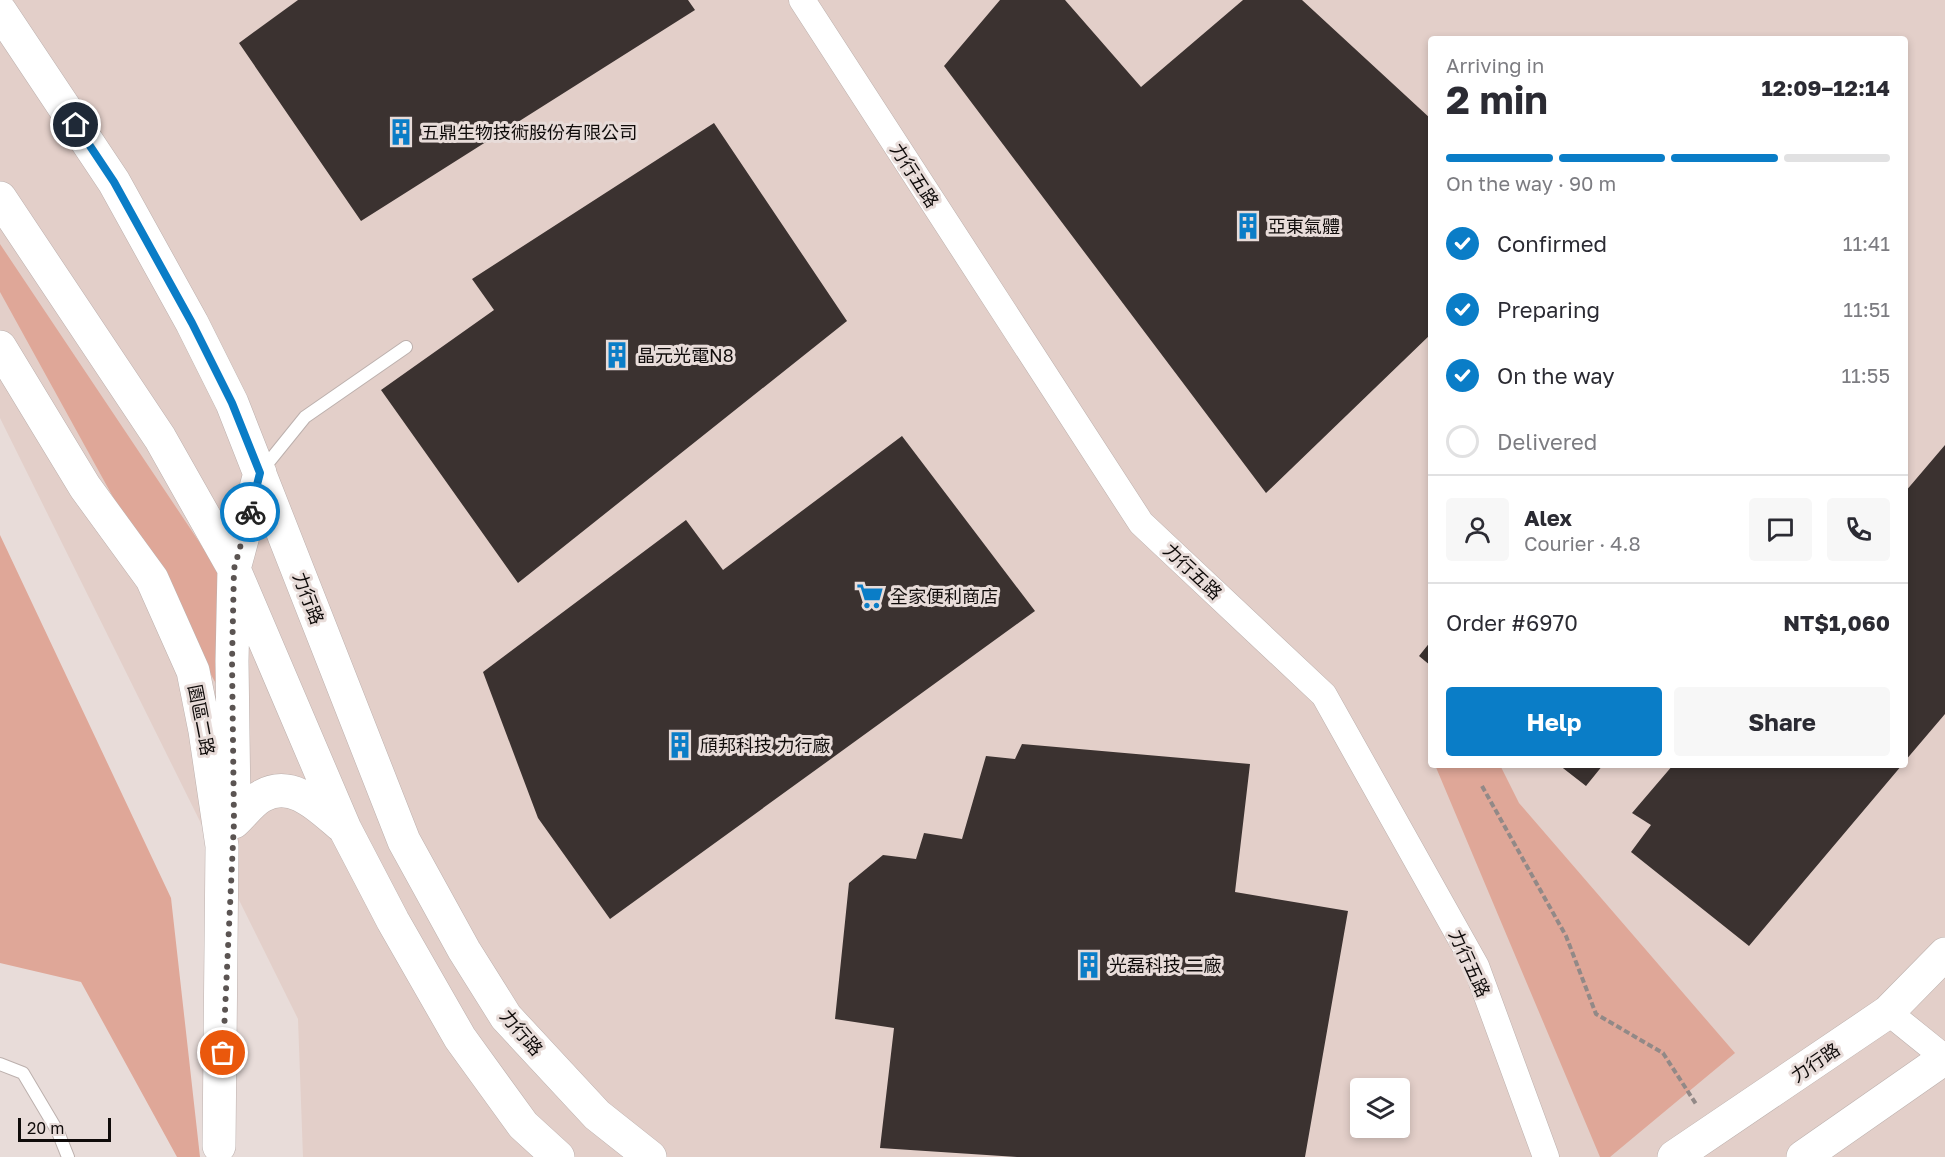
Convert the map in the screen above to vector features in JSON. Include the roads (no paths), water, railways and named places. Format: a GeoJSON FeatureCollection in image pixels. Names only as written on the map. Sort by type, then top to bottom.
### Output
{"type":"FeatureCollection","features":[{"type":"Feature","properties":{"kind":"street","name":"力行五路"},"geometry":{"type":"LineString","coordinates":[[802,0],[1141,523],[1324,695],[1476,966],[1546,1157]]}},
{"type":"Feature","properties":{"kind":"street","name":"力行路"},"geometry":{"type":"LineString","coordinates":[[0,10],[114,182],[197,333],[232,403],[404,841],[464,950],[506,1017],[597,1115],[650,1157]]}},
{"type":"Feature","properties":{"kind":"street"},"geometry":{"type":"LineString","coordinates":[[0,198],[160,438],[234,569],[345,829],[393,921],[460,1038],[523,1125],[558,1157]]}},
{"type":"Feature","properties":{"kind":"street","name":"園區二路"},"geometry":{"type":"LineString","coordinates":[[0,346],[85,487],[152,579],[193,671],[206,731],[222,846],[219,1151]]}},
{"type":"Feature","properties":{"kind":"street","name":"園區二路"},"geometry":{"type":"LineString","coordinates":[[219,1151],[234,822],[232,661],[234,569],[260,473]]}},
{"type":"Feature","properties":{"kind":"street"},"geometry":{"type":"LineString","coordinates":[[234,822],[261,796],[279,789],[295,792],[316,804],[345,829]]}},
{"type":"Feature","properties":{"kind":"street","name":"力行路"},"geometry":{"type":"LineString","coordinates":[[1674,1157],[1888,1012],[1945,954]]}},
{"type":"Feature","properties":{"kind":"street"},"geometry":{"type":"LineString","coordinates":[[1803,1157],[1945,1058],[1888,1012]]}},
{"type":"Feature","properties":{"kind":"lane"},"geometry":{"type":"LineString","coordinates":[[260,473],[305,417],[406,347]]}},
{"type":"Feature","properties":{"kind":"lane"},"geometry":{"type":"LineString","coordinates":[[0,1064],[23,1073],[58,1132],[69,1157]]}},
{"type":"Feature","properties":{"kind":"place","name":"五鼎生物技術股份有限公司"},"geometry":{"type":"Point","coordinates":[401,132]}},
{"type":"Feature","properties":{"kind":"place","name":"亞東氣體"},"geometry":{"type":"Point","coordinates":[1248,226]}},
{"type":"Feature","properties":{"kind":"place","name":"晶元光電N8"},"geometry":{"type":"Point","coordinates":[617,355]}},
{"type":"Feature","properties":{"kind":"place","name":"全家便利商店"},"geometry":{"type":"Point","coordinates":[870,596]}},
{"type":"Feature","properties":{"kind":"place","name":"頎邦科技 力行廠"},"geometry":{"type":"Point","coordinates":[680,745]}},
{"type":"Feature","properties":{"kind":"place","name":"光磊科技 二廠"},"geometry":{"type":"Point","coordinates":[1089,965]}}]}
